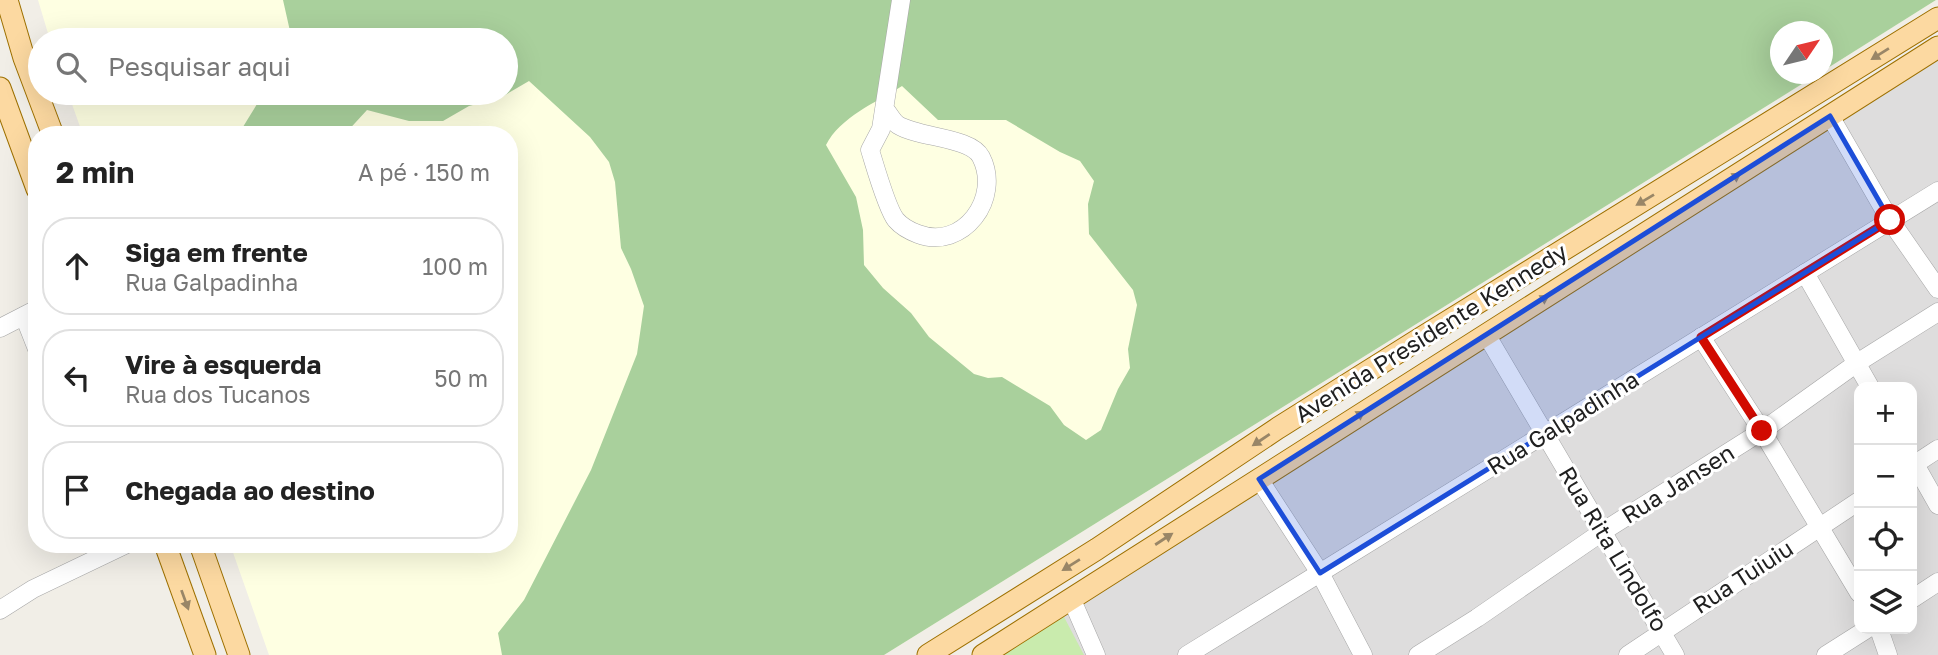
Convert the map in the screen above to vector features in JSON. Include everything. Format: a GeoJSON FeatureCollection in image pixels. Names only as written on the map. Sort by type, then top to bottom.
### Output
{"type":"FeatureCollection","features":[{"type":"Feature","properties":{"kind":"main road"},"geometry":{"type":"LineString","coordinates":[[7,0],[28,69]]}},
{"type":"Feature","properties":{"kind":"main road","name":"Avenida Presidente Kennedy"},"geometry":{"type":"LineString","coordinates":[[928,655],[1097,549],[1278,428],[1938,18]]}},
{"type":"Feature","properties":{"kind":"main road","name":"Avenida Presidente Kennedy"},"geometry":{"type":"LineString","coordinates":[[983,655],[1938,47]]}},
{"type":"Feature","properties":{"kind":"main road"},"geometry":{"type":"LineString","coordinates":[[0,88],[28,164]]}},
{"type":"Feature","properties":{"kind":"main road"},"geometry":{"type":"LineString","coordinates":[[42,105],[50,126]]}},
{"type":"Feature","properties":{"kind":"main road"},"geometry":{"type":"LineString","coordinates":[[1674,183],[1690,206]]}},
{"type":"Feature","properties":{"kind":"main road"},"geometry":{"type":"LineString","coordinates":[[1609,221],[1625,248]]}},
{"type":"Feature","properties":{"kind":"main road"},"geometry":{"type":"LineString","coordinates":[[168,553],[205,655]]}},
{"type":"Feature","properties":{"kind":"main road"},"geometry":{"type":"LineString","coordinates":[[203,553],[239,655]]}},
{"type":"Feature","properties":{"kind":"street"},"geometry":{"type":"LineString","coordinates":[[885,109],[896,124],[921,135],[974,148],[981,157],[986,174],[985,199],[962,232],[930,239],[898,222],[890,211],[870,150],[881,129],[901,0]]}},
{"type":"Feature","properties":{"kind":"street"},"geometry":{"type":"LineString","coordinates":[[1830,116],[1890,220],[1938,289]]}},
{"type":"Feature","properties":{"kind":"street","name":"Rua Galpadinha"},"geometry":{"type":"LineString","coordinates":[[1187,655],[1938,191]]}},
{"type":"Feature","properties":{"kind":"street"},"geometry":{"type":"LineString","coordinates":[[1805,273],[1867,382]]}},
{"type":"Feature","properties":{"kind":"street","name":"Rua Jansen"},"geometry":{"type":"LineString","coordinates":[[1419,655],[1602,532],[1762,431],[1857,363],[1938,312]]}},
{"type":"Feature","properties":{"kind":"street"},"geometry":{"type":"LineString","coordinates":[[0,328],[28,313]]}},
{"type":"Feature","properties":{"kind":"street","name":"Rua Rita Lindolfo"},"geometry":{"type":"LineString","coordinates":[[1486,334],[1675,655]]}},
{"type":"Feature","properties":{"kind":"street"},"geometry":{"type":"LineString","coordinates":[[1701,337],[1762,431],[1854,585]]}},
{"type":"Feature","properties":{"kind":"street"},"geometry":{"type":"LineString","coordinates":[[1917,461],[1938,449]]}},
{"type":"Feature","properties":{"kind":"street"},"geometry":{"type":"LineString","coordinates":[[1917,470],[1938,505]]}},
{"type":"Feature","properties":{"kind":"street"},"geometry":{"type":"LineString","coordinates":[[1259,479],[1320,573],[1363,655]]}},
{"type":"Feature","properties":{"kind":"street","name":"Rua Tuiuiu"},"geometry":{"type":"LineString","coordinates":[[1628,655],[1854,504]]}},
{"type":"Feature","properties":{"kind":"street"},"geometry":{"type":"LineString","coordinates":[[0,610],[33,589],[106,553]]}},
{"type":"Feature","properties":{"kind":"street"},"geometry":{"type":"LineString","coordinates":[[1917,596],[1938,582]]}},
{"type":"Feature","properties":{"kind":"street"},"geometry":{"type":"LineString","coordinates":[[1072,600],[1096,655]]}},
{"type":"Feature","properties":{"kind":"street"},"geometry":{"type":"LineString","coordinates":[[1826,655],[1859,634]]}},
{"type":"Feature","properties":{"kind":"street"},"geometry":{"type":"LineString","coordinates":[[1881,634],[1888,655]]}},
{"type":"Feature","properties":{"kind":"highlighted area"},"geometry":{"type":"Polygon","coordinates":[[[1830,116],[1890,220],[1320,573],[1259,479],[1830,116]]]}},
{"type":"Feature","properties":{"kind":"shaded area"},"geometry":{"type":"Polygon","coordinates":[[[38,0],[1936,0],[1833,65],[1833,21],[1770,21],[1770,84],[1802,84],[884,655],[269,655],[233,553],[518,553],[518,126],[80,126],[72,105],[518,105],[518,28],[46,28],[38,0]]]}},
{"type":"Feature","properties":{"kind":"shaded area"},"geometry":{"type":"Polygon","coordinates":[[[1938,53],[1938,655],[1004,655],[1751,171],[1938,53]]]}},
{"type":"Feature","properties":{"kind":"green space"},"geometry":{"type":"Polygon","coordinates":[[[283,0],[1936,0],[1833,65],[1833,21],[1770,21],[1770,84],[1802,84],[884,655],[502,655],[498,633],[524,600],[591,470],[637,354],[644,306],[621,248],[615,182],[609,162],[590,137],[529,81],[518,87],[518,28],[289,28],[283,0]],[[902,86],[850,118],[832,135],[826,145],[856,197],[863,230],[864,265],[883,288],[911,313],[929,337],[974,374],[988,378],[1002,377],[1050,406],[1064,425],[1086,440],[1101,430],[1130,368],[1128,349],[1137,305],[1133,290],[1089,234],[1088,204],[1094,181],[1080,161],[1006,120],[938,120],[902,86]]]}},
{"type":"Feature","properties":{"kind":"green space"},"geometry":{"type":"Polygon","coordinates":[[[256,105],[473,105],[443,121],[409,121],[367,110],[352,126],[244,126],[256,105]]]}},
{"type":"Feature","properties":{"kind":"green space"},"geometry":{"type":"Polygon","coordinates":[[[1063,615],[1084,655],[998,655],[1063,615]]]}},
{"type":"Feature","properties":{"kind":"route"},"geometry":{"type":"LineString","coordinates":[[1762,431],[1701,337],[1890,220]]}}]}
